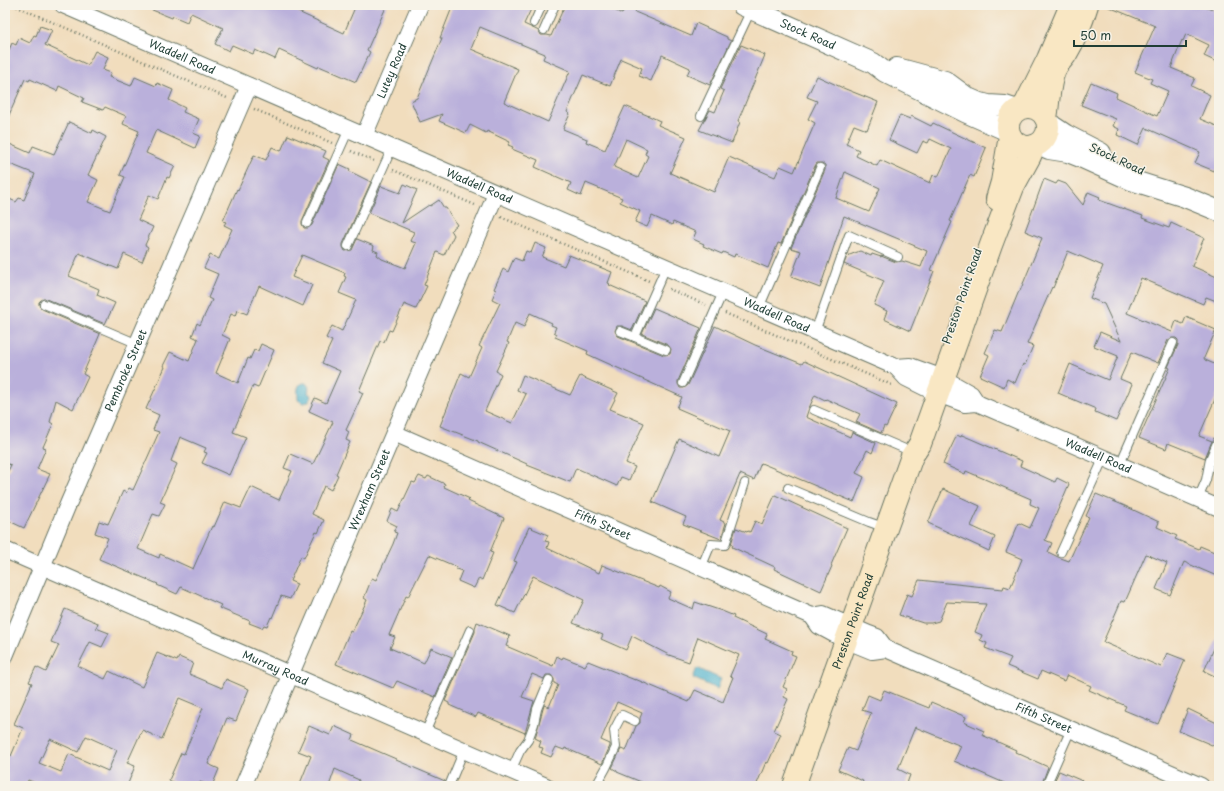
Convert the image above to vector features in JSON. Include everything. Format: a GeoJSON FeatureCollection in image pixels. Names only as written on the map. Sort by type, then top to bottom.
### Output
{"type":"FeatureCollection","features":[{"type":"Feature","properties":{"kind":"main road"},"geometry":{"type":"LineString","coordinates":[[1009,134],[1009,120],[1012,114],[1020,108],[1048,59],[1071,5]]}},
{"type":"Feature","properties":{"kind":"main road"},"geometry":{"type":"LineString","coordinates":[[1036,145],[1045,138],[1047,134],[1050,86],[1055,69],[1066,54],[1074,38],[1084,17],[1087,5]]}},
{"type":"Feature","properties":{"kind":"main road","name":"Stock Road"},"geometry":{"type":"LineString","coordinates":[[1020,108],[1037,108],[1042,112],[1047,120]]}},
{"type":"Feature","properties":{"kind":"main road","name":"Stock Road"},"geometry":{"type":"LineString","coordinates":[[1009,134],[1013,140],[1023,146],[1036,145]]}},
{"type":"Feature","properties":{"kind":"main road","name":"Preston Point Road"},"geometry":{"type":"LineString","coordinates":[[794,786],[912,454],[920,444],[936,384],[1002,182],[1009,134]]}},
{"type":"Feature","properties":{"kind":"main road","name":"Preston Point Road"},"geometry":{"type":"LineString","coordinates":[[936,384],[1013,187],[1036,145]]}},
{"type":"Feature","properties":{"kind":"street","name":"Waddell Road"},"geometry":{"type":"LineString","coordinates":[[63,5],[896,367],[906,378],[936,384],[971,394],[977,403],[1219,508]]}},
{"type":"Feature","properties":{"kind":"street","name":"Lutey Road"},"geometry":{"type":"LineString","coordinates":[[364,136],[420,5]]}},
{"type":"Feature","properties":{"kind":"street","name":"Stock Road"},"geometry":{"type":"LineString","coordinates":[[746,7],[873,63],[885,72],[1009,134]]}},
{"type":"Feature","properties":{"kind":"street","name":"Stock Road"},"geometry":{"type":"LineString","coordinates":[[873,63],[889,65],[945,81],[968,98],[977,102],[988,105],[1020,108]]}},
{"type":"Feature","properties":{"kind":"street","name":"Pembroke Street"},"geometry":{"type":"LineString","coordinates":[[5,656],[69,502],[249,86]]}},
{"type":"Feature","properties":{"kind":"street","name":"Stock Road"},"geometry":{"type":"LineString","coordinates":[[1047,120],[1066,135],[1176,186],[1185,197]]}},
{"type":"Feature","properties":{"kind":"street","name":"Stock Road"},"geometry":{"type":"LineString","coordinates":[[1036,145],[1068,152],[1131,180],[1185,197],[1219,211]]}},
{"type":"Feature","properties":{"kind":"street","name":"Wrexham Street"},"geometry":{"type":"LineString","coordinates":[[243,786],[496,194]]}},
{"type":"Feature","properties":{"kind":"street","name":"Fifth Street"},"geometry":{"type":"LineString","coordinates":[[394,433],[812,616],[818,626],[848,633],[872,650],[886,649],[1201,786]]}},
{"type":"Feature","properties":{"kind":"street","name":"Murray Road"},"geometry":{"type":"LineString","coordinates":[[5,550],[546,786]]}},
{"type":"Feature","properties":{"kind":"lane"},"geometry":{"type":"LineString","coordinates":[[534,23],[542,5]]}},
{"type":"Feature","properties":{"kind":"lane"},"geometry":{"type":"LineString","coordinates":[[544,30],[555,5]]}},
{"type":"Feature","properties":{"kind":"lane"},"geometry":{"type":"LineString","coordinates":[[701,116],[746,7]]}},
{"type":"Feature","properties":{"kind":"lane"},"geometry":{"type":"LineString","coordinates":[[307,223],[349,129]]}},
{"type":"Feature","properties":{"kind":"lane"},"geometry":{"type":"LineString","coordinates":[[348,246],[392,148]]}},
{"type":"Feature","properties":{"kind":"lane"},"geometry":{"type":"LineString","coordinates":[[759,308],[820,168]]}},
{"type":"Feature","properties":{"kind":"lane"},"geometry":{"type":"LineString","coordinates":[[815,332],[849,235],[898,257]]}},
{"type":"Feature","properties":{"kind":"lane"},"geometry":{"type":"LineString","coordinates":[[635,337],[666,267]]}},
{"type":"Feature","properties":{"kind":"lane"},"geometry":{"type":"LineString","coordinates":[[684,383],[723,292]]}},
{"type":"Feature","properties":{"kind":"lane"},"geometry":{"type":"LineString","coordinates":[[44,304],[138,344]]}},
{"type":"Feature","properties":{"kind":"lane"},"geometry":{"type":"LineString","coordinates":[[620,331],[666,350]]}},
{"type":"Feature","properties":{"kind":"lane"},"geometry":{"type":"LineString","coordinates":[[1120,464],[1172,343]]}},
{"type":"Feature","properties":{"kind":"lane"},"geometry":{"type":"LineString","coordinates":[[814,410],[912,454]]}},
{"type":"Feature","properties":{"kind":"lane"},"geometry":{"type":"LineString","coordinates":[[1198,499],[1206,480],[1210,458],[1219,438]]}},
{"type":"Feature","properties":{"kind":"lane"},"geometry":{"type":"LineString","coordinates":[[1061,552],[1104,457]]}},
{"type":"Feature","properties":{"kind":"lane"},"geometry":{"type":"LineString","coordinates":[[701,568],[711,544],[725,545],[745,483]]}},
{"type":"Feature","properties":{"kind":"lane"},"geometry":{"type":"LineString","coordinates":[[788,488],[886,528]]}},
{"type":"Feature","properties":{"kind":"lane"},"geometry":{"type":"LineString","coordinates":[[424,733],[470,630]]}},
{"type":"Feature","properties":{"kind":"lane"},"geometry":{"type":"LineString","coordinates":[[511,771],[520,751],[528,740],[534,724],[537,709],[549,680]]}},
{"type":"Feature","properties":{"kind":"lane"},"geometry":{"type":"LineString","coordinates":[[596,786],[616,747],[614,730],[622,715],[635,721]]}},
{"type":"Feature","properties":{"kind":"lane"},"geometry":{"type":"LineString","coordinates":[[1046,786],[1071,729]]}},
{"type":"Feature","properties":{"kind":"lane"},"geometry":{"type":"LineString","coordinates":[[449,786],[464,750]]}},
{"type":"Feature","properties":{"kind":"path"},"geometry":{"type":"LineString","coordinates":[[13,5],[896,387]]}},
{"type":"Feature","properties":{"kind":"water"},"geometry":{"type":"Polygon","coordinates":[[[302,383],[306,383],[309,387],[308,393],[312,396],[308,402],[303,403],[298,400],[298,388],[302,383]]]}},
{"type":"Feature","properties":{"kind":"water"},"geometry":{"type":"Polygon","coordinates":[[[697,668],[721,679],[717,689],[693,678],[697,668]]]}},
{"type":"Feature","properties":{"kind":"building"},"geometry":{"type":"Polygon","coordinates":[[[140,5],[298,5],[296,11],[344,33],[356,5],[387,5],[367,50],[370,52],[356,82],[319,66],[318,68],[279,50],[275,59],[255,50],[253,54],[232,45],[229,51],[215,44],[223,28],[191,13],[187,22],[173,16],[172,18],[140,5]]]}},
{"type":"Feature","properties":{"kind":"building"},"geometry":{"type":"Polygon","coordinates":[[[453,5],[533,5],[524,24],[539,31],[541,35],[551,36],[565,5],[604,5],[622,14],[626,5],[629,5],[637,9],[635,12],[691,36],[696,23],[727,37],[727,39],[731,41],[710,85],[687,75],[690,68],[662,55],[651,81],[639,76],[642,68],[621,59],[610,86],[583,75],[567,112],[570,114],[563,129],[587,139],[586,142],[605,150],[625,106],[649,116],[660,121],[658,125],[686,137],[670,173],[714,192],[729,157],[775,177],[780,166],[794,172],[815,123],[808,119],[817,101],[807,97],[817,76],[878,102],[867,130],[854,125],[846,144],[859,150],[856,156],[877,166],[880,160],[930,183],[933,175],[938,177],[951,149],[930,139],[928,143],[923,141],[917,153],[889,140],[900,115],[910,119],[911,116],[931,126],[933,123],[986,148],[974,177],[970,175],[950,221],[952,222],[931,270],[934,271],[910,331],[884,319],[887,311],[874,305],[884,281],[844,264],[847,256],[860,251],[871,256],[872,254],[896,262],[902,261],[921,267],[927,251],[844,216],[820,288],[791,277],[801,251],[791,248],[825,170],[825,165],[822,163],[817,163],[815,166],[781,244],[778,243],[768,268],[735,254],[734,257],[723,252],[722,254],[703,246],[704,244],[693,239],[696,232],[673,222],[672,225],[652,216],[647,227],[635,222],[640,211],[620,202],[622,198],[586,183],[581,196],[568,190],[571,183],[535,167],[538,160],[512,149],[513,147],[508,145],[510,142],[487,131],[486,133],[470,125],[466,133],[439,121],[442,114],[420,122],[411,101],[417,98],[442,38],[440,38],[453,5]],[[480,27],[471,49],[518,69],[504,102],[548,122],[570,71],[543,59],[545,54],[480,27]],[[626,139],[614,167],[638,178],[648,156],[645,154],[647,149],[626,139]],[[845,172],[836,198],[869,212],[880,188],[845,172]]]}},
{"type":"Feature","properties":{"kind":"building"},"geometry":{"type":"Polygon","coordinates":[[[1104,5],[1203,5],[1219,12],[1219,63],[1204,56],[1209,45],[1186,34],[1183,41],[1182,40],[1171,68],[1195,78],[1191,86],[1210,95],[1200,119],[1219,127],[1219,173],[1195,163],[1200,152],[1146,128],[1138,145],[1117,135],[1119,129],[1113,126],[1116,119],[1081,105],[1091,82],[1117,93],[1116,97],[1157,116],[1168,91],[1150,83],[1152,79],[1135,72],[1155,26],[1104,5]]]}},
{"type":"Feature","properties":{"kind":"building"},"geometry":{"type":"Polygon","coordinates":[[[40,26],[52,30],[45,45],[88,65],[95,51],[108,57],[103,70],[111,73],[109,77],[131,86],[135,77],[156,86],[157,83],[173,90],[169,100],[185,108],[183,112],[199,119],[193,133],[200,136],[195,148],[156,130],[146,153],[175,166],[169,178],[167,177],[158,199],[149,195],[138,220],[153,227],[145,245],[148,247],[142,262],[124,254],[118,269],[79,253],[69,276],[99,289],[97,295],[115,303],[105,324],[46,299],[39,302],[42,309],[100,334],[83,374],[88,377],[73,409],[56,400],[50,422],[53,424],[43,447],[46,448],[37,469],[50,474],[24,528],[5,519],[5,477],[11,465],[5,463],[5,197],[16,202],[19,198],[24,200],[35,174],[5,162],[5,142],[30,153],[33,146],[54,154],[69,122],[92,133],[93,130],[106,137],[88,175],[98,180],[88,202],[110,211],[125,177],[120,175],[139,131],[123,124],[126,116],[105,107],[103,110],[82,102],[84,98],[59,86],[57,91],[30,79],[29,81],[25,79],[5,124],[5,59],[12,43],[16,45],[19,38],[30,43],[34,35],[36,36],[40,26]]]}},
{"type":"Feature","properties":{"kind":"building"},"geometry":{"type":"Polygon","coordinates":[[[741,45],[765,55],[738,121],[740,122],[732,143],[699,130],[710,110],[715,112],[724,91],[720,89],[741,45]]]}},
{"type":"Feature","properties":{"kind":"building"},"geometry":{"type":"Polygon","coordinates":[[[288,135],[326,151],[323,157],[329,160],[302,221],[304,228],[308,228],[312,225],[339,164],[371,182],[343,244],[345,251],[352,250],[357,239],[374,246],[373,250],[378,252],[377,255],[382,259],[405,268],[416,243],[410,241],[414,232],[369,213],[381,186],[400,193],[404,184],[417,190],[402,223],[439,200],[457,225],[451,230],[454,235],[444,255],[437,252],[424,285],[427,286],[416,309],[404,304],[392,331],[389,330],[384,342],[380,341],[359,391],[363,393],[346,430],[349,432],[346,440],[350,442],[336,474],[338,475],[331,490],[324,486],[312,514],[324,520],[318,533],[316,532],[304,558],[301,556],[290,581],[297,584],[290,599],[281,596],[272,618],[271,617],[267,626],[264,625],[262,628],[249,623],[250,621],[219,608],[221,605],[181,587],[177,594],[157,585],[158,584],[99,559],[108,538],[95,533],[99,521],[108,524],[123,491],[126,493],[129,488],[133,490],[159,432],[153,430],[159,415],[146,409],[165,367],[163,366],[170,352],[189,361],[198,339],[192,336],[197,323],[200,325],[212,300],[208,298],[218,274],[204,268],[210,255],[219,259],[232,229],[224,225],[226,222],[223,221],[237,189],[238,190],[254,155],[266,160],[272,147],[281,151],[288,135]],[[302,255],[292,277],[312,285],[303,306],[259,286],[247,314],[237,310],[235,316],[231,314],[222,335],[230,339],[216,373],[238,383],[248,358],[250,359],[254,350],[258,351],[261,344],[274,350],[258,388],[253,386],[233,432],[246,437],[229,475],[202,463],[207,453],[204,452],[206,448],[180,437],[171,461],[177,464],[160,502],[165,504],[159,516],[153,514],[138,549],[159,558],[160,554],[193,569],[212,526],[214,527],[225,502],[241,508],[251,487],[279,500],[292,471],[284,468],[290,454],[313,464],[333,422],[309,411],[315,398],[326,403],[340,371],[322,363],[332,341],[326,338],[332,326],[342,331],[356,300],[339,293],[346,277],[344,276],[345,273],[302,255]]]}},
{"type":"Feature","properties":{"kind":"building"},"geometry":{"type":"Polygon","coordinates":[[[1044,179],[1056,184],[1058,181],[1066,184],[1083,205],[1088,192],[1100,197],[1099,200],[1143,216],[1142,218],[1169,228],[1171,223],[1204,238],[1192,266],[1219,278],[1219,302],[1206,297],[1203,304],[1141,278],[1127,313],[1172,332],[1176,321],[1183,324],[1186,317],[1216,330],[1204,358],[1205,360],[1219,366],[1219,390],[1199,436],[1212,441],[1205,458],[1168,443],[1166,449],[1139,438],[1170,368],[1168,367],[1178,345],[1178,340],[1176,338],[1168,340],[1158,363],[1132,352],[1120,379],[1132,384],[1116,421],[1095,412],[1096,409],[1058,393],[1070,364],[1108,380],[1118,356],[1094,346],[1100,332],[1121,341],[1104,304],[1090,298],[1103,266],[1068,251],[1053,288],[1052,287],[1027,344],[1033,346],[1015,383],[1007,379],[1004,387],[980,376],[989,355],[985,353],[995,330],[1002,332],[1042,238],[1025,231],[1044,179]]]}},
{"type":"Feature","properties":{"kind":"building"},"geometry":{"type":"Polygon","coordinates":[[[535,243],[546,248],[542,257],[564,266],[569,255],[612,272],[608,283],[610,284],[609,285],[645,301],[632,330],[622,326],[617,326],[615,331],[618,336],[664,355],[670,354],[671,349],[668,345],[642,334],[654,308],[701,328],[678,381],[680,388],[684,388],[688,385],[715,326],[755,345],[802,364],[804,361],[897,404],[886,427],[884,426],[881,433],[856,422],[860,414],[815,395],[809,408],[806,417],[850,437],[852,432],[876,443],[872,453],[867,450],[856,473],[864,477],[854,502],[761,463],[754,480],[740,474],[720,520],[726,523],[721,539],[683,524],[686,517],[652,502],[679,439],[719,457],[730,431],[677,408],[682,397],[587,354],[588,351],[555,337],[557,334],[554,332],[556,327],[551,325],[552,323],[530,313],[524,327],[515,323],[507,342],[509,343],[496,371],[501,374],[485,411],[512,423],[526,394],[517,390],[523,375],[570,395],[580,376],[618,393],[610,409],[644,423],[626,463],[635,467],[629,480],[621,477],[617,486],[576,468],[570,482],[527,465],[478,441],[440,426],[461,373],[469,377],[482,348],[479,346],[500,303],[492,299],[496,290],[494,289],[503,269],[508,272],[514,258],[522,261],[526,251],[531,253],[535,243]]]}},
{"type":"Feature","properties":{"kind":"building"},"geometry":{"type":"Polygon","coordinates":[[[957,435],[961,437],[962,435],[1022,461],[1020,466],[1055,482],[1057,478],[1069,484],[1045,540],[1052,543],[1048,552],[1058,557],[1069,561],[1089,517],[1086,516],[1096,494],[1159,522],[1157,527],[1177,536],[1175,539],[1199,549],[1200,546],[1219,554],[1219,577],[1184,562],[1170,595],[1156,589],[1167,563],[1146,554],[1125,602],[1121,601],[1103,642],[1161,667],[1167,653],[1185,660],[1158,724],[1124,710],[1126,706],[1089,690],[1091,686],[1067,675],[1064,681],[1041,671],[1038,679],[1007,666],[1011,658],[985,648],[987,643],[980,640],[982,635],[975,632],[986,604],[947,602],[939,621],[931,623],[923,623],[899,615],[907,594],[912,596],[919,580],[1003,589],[1004,586],[1010,588],[1022,559],[1006,552],[1019,523],[1030,528],[1039,508],[1030,504],[1031,499],[966,471],[965,474],[943,464],[957,435]]]}},
{"type":"Feature","properties":{"kind":"building"},"geometry":{"type":"Polygon","coordinates":[[[419,476],[426,479],[428,476],[445,484],[444,487],[470,499],[468,501],[504,518],[490,552],[493,553],[482,580],[479,578],[474,588],[458,581],[462,571],[456,569],[457,567],[429,555],[408,597],[406,596],[389,635],[395,637],[390,648],[424,663],[431,648],[452,657],[435,697],[397,681],[393,688],[336,664],[350,631],[352,632],[367,600],[364,598],[372,578],[376,580],[397,533],[394,532],[397,526],[387,521],[392,509],[398,512],[412,482],[415,483],[419,476]]]}},
{"type":"Feature","properties":{"kind":"building"},"geometry":{"type":"Polygon","coordinates":[[[943,489],[980,506],[971,526],[995,537],[989,551],[928,523],[943,489]]]}},
{"type":"Feature","properties":{"kind":"building"},"geometry":{"type":"Polygon","coordinates":[[[775,495],[847,528],[821,591],[732,547],[733,545],[731,544],[736,528],[750,532],[755,521],[762,524],[775,495]]]}},
{"type":"Feature","properties":{"kind":"building"},"geometry":{"type":"Polygon","coordinates":[[[529,527],[548,535],[545,541],[549,542],[547,548],[599,573],[602,565],[659,588],[660,586],[671,592],[668,598],[693,609],[695,602],[722,611],[734,616],[733,618],[767,634],[765,639],[792,651],[791,654],[796,656],[783,687],[787,689],[784,697],[788,699],[774,731],[781,734],[768,763],[766,762],[756,786],[651,786],[617,772],[612,768],[621,749],[626,751],[636,726],[640,723],[642,713],[617,702],[601,740],[610,744],[602,764],[565,748],[564,750],[556,747],[551,757],[541,753],[543,748],[539,747],[541,741],[535,738],[544,705],[549,707],[558,685],[554,683],[554,679],[551,675],[546,675],[544,679],[532,674],[522,697],[534,701],[525,733],[478,713],[476,717],[449,705],[449,703],[445,701],[475,632],[477,622],[510,636],[506,646],[553,666],[557,656],[585,666],[588,661],[689,702],[695,690],[723,702],[733,677],[730,676],[739,655],[698,637],[689,662],[669,655],[632,636],[626,650],[601,639],[603,635],[573,623],[584,600],[533,576],[515,613],[497,605],[517,562],[514,561],[529,527]]]}},
{"type":"Feature","properties":{"kind":"building"},"geometry":{"type":"Polygon","coordinates":[[[65,609],[98,623],[96,628],[109,633],[102,647],[90,642],[78,666],[105,679],[109,671],[142,687],[157,653],[177,661],[179,657],[193,663],[189,674],[222,688],[226,679],[249,689],[236,721],[227,718],[208,764],[219,769],[212,786],[200,782],[199,786],[182,786],[169,780],[181,753],[184,754],[203,708],[179,698],[162,739],[142,730],[127,763],[135,766],[127,786],[43,786],[28,780],[26,786],[5,786],[5,754],[11,756],[23,728],[14,724],[32,683],[29,682],[36,667],[46,672],[59,645],[51,642],[65,609]],[[86,736],[78,752],[50,739],[39,763],[61,772],[69,754],[108,771],[117,750],[86,736]]]}},
{"type":"Feature","properties":{"kind":"building"},"geometry":{"type":"Polygon","coordinates":[[[1219,637],[1219,678],[1204,671],[1219,637]]]}},
{"type":"Feature","properties":{"kind":"building"},"geometry":{"type":"Polygon","coordinates":[[[884,690],[929,708],[931,702],[966,717],[964,722],[984,731],[982,735],[1016,750],[1015,752],[1048,767],[1041,786],[1011,786],[954,761],[961,746],[915,727],[898,769],[910,775],[906,786],[861,786],[863,781],[838,770],[848,748],[856,751],[871,713],[862,710],[868,695],[880,700],[884,690]]]}},
{"type":"Feature","properties":{"kind":"building"},"geometry":{"type":"Polygon","coordinates":[[[1188,709],[1219,724],[1219,748],[1179,731],[1188,709]]]}},
{"type":"Feature","properties":{"kind":"building"},"geometry":{"type":"Polygon","coordinates":[[[309,726],[330,735],[334,726],[354,735],[352,740],[445,781],[444,786],[357,786],[359,780],[335,769],[329,786],[299,786],[311,756],[298,751],[309,726]]]}},
{"type":"Feature","properties":{"kind":"building"},"geometry":{"type":"Polygon","coordinates":[[[1059,771],[1094,786],[1052,786],[1059,771]]]}}]}
